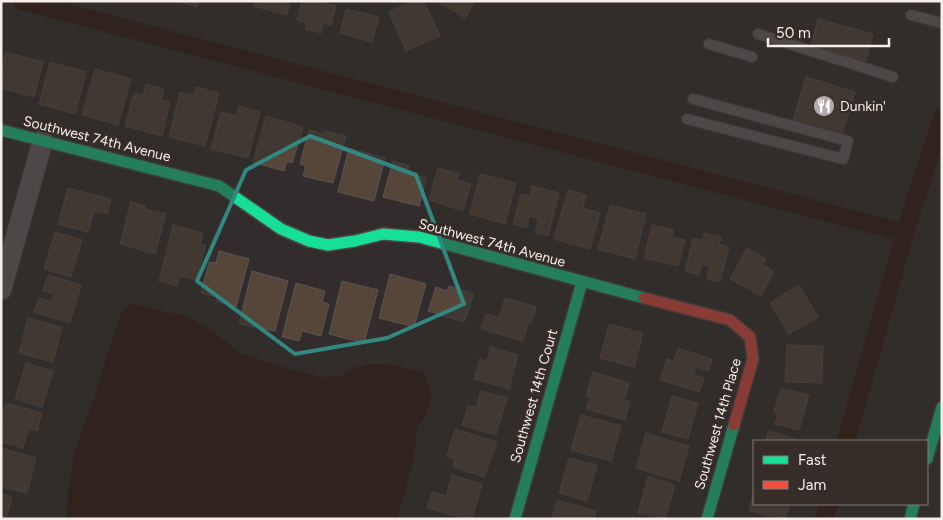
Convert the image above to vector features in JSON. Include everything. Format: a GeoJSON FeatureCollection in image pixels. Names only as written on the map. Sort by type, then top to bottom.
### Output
{"type":"FeatureCollection","features":[{"type":"Feature","properties":{"kind":"street","name":"Southwest 74th Avenue"},"geometry":{"type":"LineString","coordinates":[[1,130],[219,186],[281,229],[309,241],[328,244],[355,241],[383,234],[418,237],[730,320],[750,336]]}},
{"type":"Feature","properties":{"kind":"street"},"geometry":{"type":"LineString","coordinates":[[1,290],[43,140]]}},
{"type":"Feature","properties":{"kind":"street","name":"Southwest 14th Court"},"geometry":{"type":"LineString","coordinates":[[515,519],[582,282]]}},
{"type":"Feature","properties":{"kind":"street","name":"Southwest 14th Place"},"geometry":{"type":"LineString","coordinates":[[707,519],[753,359],[750,336]]}},
{"type":"Feature","properties":{"kind":"street"},"geometry":{"type":"LineString","coordinates":[[928,456],[942,407]]}},
{"type":"Feature","properties":{"kind":"street"},"geometry":{"type":"LineString","coordinates":[[910,519],[914,505]]}},
{"type":"Feature","properties":{"kind":"lane"},"geometry":{"type":"LineString","coordinates":[[911,15],[942,23]]}},
{"type":"Feature","properties":{"kind":"lane"},"geometry":{"type":"LineString","coordinates":[[758,34],[893,77]]}},
{"type":"Feature","properties":{"kind":"lane"},"geometry":{"type":"LineString","coordinates":[[709,44],[752,57]]}},
{"type":"Feature","properties":{"kind":"lane"},"geometry":{"type":"LineString","coordinates":[[688,119],[843,159],[848,141],[693,99]]}},
{"type":"Feature","properties":{"kind":"highlighted area"},"geometry":{"type":"Polygon","coordinates":[[[310,136],[416,175],[464,304],[387,338],[295,354],[197,281],[246,170],[310,136]]]}},
{"type":"Feature","properties":{"kind":"shaded area"},"geometry":{"type":"Polygon","coordinates":[[[132,303],[183,315],[204,325],[240,353],[321,377],[341,376],[359,366],[370,364],[393,365],[425,373],[431,397],[425,416],[417,428],[414,460],[397,519],[67,519],[68,488],[76,448],[120,315],[132,303]]]}},
{"type":"Feature","properties":{"kind":"building"},"geometry":{"type":"Polygon","coordinates":[[[176,1],[199,1],[197,7],[176,1]]]}},
{"type":"Feature","properties":{"kind":"building"},"geometry":{"type":"Polygon","coordinates":[[[255,1],[290,1],[287,15],[254,6],[255,1]]]}},
{"type":"Feature","properties":{"kind":"building"},"geometry":{"type":"Polygon","coordinates":[[[302,1],[317,1],[336,6],[331,25],[323,23],[321,33],[305,29],[307,23],[297,20],[302,1]]]}},
{"type":"Feature","properties":{"kind":"building"},"geometry":{"type":"Polygon","coordinates":[[[413,1],[424,1],[440,36],[406,51],[389,12],[413,1]]]}},
{"type":"Feature","properties":{"kind":"building"},"geometry":{"type":"Polygon","coordinates":[[[437,1],[475,1],[465,18],[437,1]]]}},
{"type":"Feature","properties":{"kind":"building"},"geometry":{"type":"Polygon","coordinates":[[[346,9],[379,17],[372,42],[340,33],[346,9]]]}},
{"type":"Feature","properties":{"kind":"building"},"geometry":{"type":"Polygon","coordinates":[[[818,19],[873,34],[866,61],[811,46],[818,19]]]}},
{"type":"Feature","properties":{"kind":"building"},"geometry":{"type":"Polygon","coordinates":[[[6,52],[43,62],[34,97],[1,88],[1,71],[6,52]]]}},
{"type":"Feature","properties":{"kind":"building"},"geometry":{"type":"Polygon","coordinates":[[[50,62],[86,72],[75,114],[39,104],[50,62]]]}},
{"type":"Feature","properties":{"kind":"building"},"geometry":{"type":"Polygon","coordinates":[[[95,69],[131,79],[118,125],[82,115],[95,69]]]}},
{"type":"Feature","properties":{"kind":"building","name":"Dunkin'"},"geometry":{"type":"Polygon","coordinates":[[[806,77],[855,92],[842,135],[793,120],[806,77]]]}},
{"type":"Feature","properties":{"kind":"building"},"geometry":{"type":"Polygon","coordinates":[[[146,84],[164,89],[161,100],[170,102],[162,136],[125,126],[134,93],[143,95],[146,84]]]}},
{"type":"Feature","properties":{"kind":"building"},"geometry":{"type":"Polygon","coordinates":[[[196,87],[219,93],[205,146],[169,137],[180,92],[194,95],[196,87]]]}},
{"type":"Feature","properties":{"kind":"building"},"geometry":{"type":"Polygon","coordinates":[[[239,106],[260,112],[248,158],[211,149],[221,112],[237,116],[239,106]]]}},
{"type":"Feature","properties":{"kind":"building"},"geometry":{"type":"Polygon","coordinates":[[[266,116],[303,127],[292,163],[287,161],[284,171],[253,162],[266,116]]]}},
{"type":"Feature","properties":{"kind":"building"},"geometry":{"type":"Polygon","coordinates":[[[309,130],[325,134],[325,131],[346,136],[333,183],[303,176],[306,166],[300,164],[309,130]]]}},
{"type":"Feature","properties":{"kind":"building"},"geometry":{"type":"Polygon","coordinates":[[[349,148],[385,158],[374,201],[338,192],[349,148]]]}},
{"type":"Feature","properties":{"kind":"building"},"geometry":{"type":"Polygon","coordinates":[[[393,161],[409,166],[407,173],[426,178],[419,206],[383,197],[393,161]]]}},
{"type":"Feature","properties":{"kind":"building"},"geometry":{"type":"Polygon","coordinates":[[[438,168],[459,174],[457,180],[471,184],[463,211],[429,200],[438,168]]]}},
{"type":"Feature","properties":{"kind":"building"},"geometry":{"type":"Polygon","coordinates":[[[480,174],[516,183],[505,224],[470,214],[480,174]]]}},
{"type":"Feature","properties":{"kind":"building"},"geometry":{"type":"Polygon","coordinates":[[[532,186],[559,193],[548,236],[535,233],[539,219],[529,216],[527,228],[513,224],[521,194],[530,196],[532,186]]]}},
{"type":"Feature","properties":{"kind":"building"},"geometry":{"type":"Polygon","coordinates":[[[68,188],[111,199],[107,214],[94,211],[88,232],[58,224],[68,188]]]}},
{"type":"Feature","properties":{"kind":"building"},"geometry":{"type":"Polygon","coordinates":[[[568,190],[586,195],[583,208],[600,213],[590,249],[554,239],[568,190]]]}},
{"type":"Feature","properties":{"kind":"building"},"geometry":{"type":"Polygon","coordinates":[[[131,202],[146,206],[145,209],[166,214],[155,254],[120,244],[131,202]]]}},
{"type":"Feature","properties":{"kind":"building"},"geometry":{"type":"Polygon","coordinates":[[[610,205],[646,214],[635,259],[598,249],[610,205]]]}},
{"type":"Feature","properties":{"kind":"building"},"geometry":{"type":"Polygon","coordinates":[[[173,225],[203,233],[200,244],[206,245],[196,280],[180,276],[177,286],[159,281],[173,225]]]}},
{"type":"Feature","properties":{"kind":"building"},"geometry":{"type":"Polygon","coordinates":[[[652,225],[674,230],[672,237],[685,240],[678,266],[644,258],[652,225]]]}},
{"type":"Feature","properties":{"kind":"building"},"geometry":{"type":"Polygon","coordinates":[[[55,232],[82,240],[71,277],[44,269],[55,232]]]}},
{"type":"Feature","properties":{"kind":"building"},"geometry":{"type":"Polygon","coordinates":[[[704,233],[721,237],[719,244],[729,247],[720,282],[707,279],[710,266],[702,264],[699,275],[685,271],[693,238],[702,240],[704,233]]]}},
{"type":"Feature","properties":{"kind":"building"},"geometry":{"type":"Polygon","coordinates":[[[747,248],[766,259],[763,265],[774,271],[761,296],[730,279],[747,248]]]}},
{"type":"Feature","properties":{"kind":"building"},"geometry":{"type":"Polygon","coordinates":[[[219,251],[249,259],[236,307],[216,301],[217,297],[201,293],[209,262],[216,263],[219,251]]]}},
{"type":"Feature","properties":{"kind":"building"},"geometry":{"type":"Polygon","coordinates":[[[252,271],[288,281],[275,331],[239,324],[252,271]]]}},
{"type":"Feature","properties":{"kind":"building"},"geometry":{"type":"Polygon","coordinates":[[[390,274],[426,284],[414,327],[379,318],[390,274]]]}},
{"type":"Feature","properties":{"kind":"building"},"geometry":{"type":"Polygon","coordinates":[[[48,275],[81,285],[70,323],[34,312],[39,298],[51,302],[54,294],[43,291],[48,275]]]}},
{"type":"Feature","properties":{"kind":"building"},"geometry":{"type":"Polygon","coordinates":[[[342,281],[378,290],[364,343],[329,334],[342,281]]]}},
{"type":"Feature","properties":{"kind":"building"},"geometry":{"type":"Polygon","coordinates":[[[296,283],[325,291],[322,302],[329,304],[321,336],[302,331],[299,341],[282,337],[296,283]]]}},
{"type":"Feature","properties":{"kind":"building"},"geometry":{"type":"Polygon","coordinates":[[[799,285],[818,317],[789,334],[770,303],[799,285]]]}},
{"type":"Feature","properties":{"kind":"building"},"geometry":{"type":"Polygon","coordinates":[[[449,286],[474,294],[464,322],[428,311],[436,287],[447,291],[449,286]]]}},
{"type":"Feature","properties":{"kind":"building"},"geometry":{"type":"Polygon","coordinates":[[[505,298],[536,307],[531,324],[528,323],[523,341],[481,329],[486,314],[499,318],[505,298]]]}},
{"type":"Feature","properties":{"kind":"building"},"geometry":{"type":"Polygon","coordinates":[[[28,318],[62,327],[53,362],[19,353],[28,318]]]}},
{"type":"Feature","properties":{"kind":"building"},"geometry":{"type":"Polygon","coordinates":[[[609,324],[643,333],[634,367],[600,358],[609,324]]]}},
{"type":"Feature","properties":{"kind":"building"},"geometry":{"type":"Polygon","coordinates":[[[787,345],[823,346],[822,383],[785,382],[787,345]]]}},
{"type":"Feature","properties":{"kind":"building"},"geometry":{"type":"Polygon","coordinates":[[[491,347],[518,355],[509,389],[474,379],[480,359],[487,361],[491,347]]]}},
{"type":"Feature","properties":{"kind":"building"},"geometry":{"type":"Polygon","coordinates":[[[678,348],[712,359],[708,371],[696,367],[693,375],[704,378],[699,392],[660,380],[667,359],[674,361],[678,348]]]}},
{"type":"Feature","properties":{"kind":"building"},"geometry":{"type":"Polygon","coordinates":[[[26,363],[53,371],[42,407],[15,399],[26,363]]]}},
{"type":"Feature","properties":{"kind":"building"},"geometry":{"type":"Polygon","coordinates":[[[593,372],[629,383],[624,400],[630,402],[625,420],[586,409],[590,398],[586,396],[593,372]]]}},
{"type":"Feature","properties":{"kind":"building"},"geometry":{"type":"Polygon","coordinates":[[[781,388],[809,395],[799,430],[775,424],[778,413],[774,412],[781,388]]]}},
{"type":"Feature","properties":{"kind":"building"},"geometry":{"type":"Polygon","coordinates":[[[481,391],[507,398],[496,435],[462,425],[468,406],[476,408],[481,391]]]}},
{"type":"Feature","properties":{"kind":"building"},"geometry":{"type":"Polygon","coordinates":[[[672,396],[698,403],[688,439],[662,432],[672,396]]]}},
{"type":"Feature","properties":{"kind":"building"},"geometry":{"type":"Polygon","coordinates":[[[6,403],[42,413],[37,431],[29,429],[23,448],[1,442],[1,421],[6,403]]]}},
{"type":"Feature","properties":{"kind":"building"},"geometry":{"type":"Polygon","coordinates":[[[581,415],[621,426],[611,461],[571,450],[581,415]]]}},
{"type":"Feature","properties":{"kind":"building"},"geometry":{"type":"Polygon","coordinates":[[[455,429],[497,442],[484,477],[453,467],[455,459],[447,456],[455,429]]]}},
{"type":"Feature","properties":{"kind":"building"},"geometry":{"type":"Polygon","coordinates":[[[769,431],[798,440],[766,440],[769,431]]]}},
{"type":"Feature","properties":{"kind":"building"},"geometry":{"type":"Polygon","coordinates":[[[646,433],[689,446],[679,481],[636,468],[646,433]]]}},
{"type":"Feature","properties":{"kind":"building"},"geometry":{"type":"Polygon","coordinates":[[[1,448],[36,458],[27,493],[1,487],[1,448]]]}},
{"type":"Feature","properties":{"kind":"building"},"geometry":{"type":"Polygon","coordinates":[[[569,458],[597,465],[587,501],[559,493],[569,458]]]}},
{"type":"Feature","properties":{"kind":"building"},"geometry":{"type":"Polygon","coordinates":[[[452,475],[482,484],[472,519],[427,508],[432,492],[446,496],[452,475]]]}},
{"type":"Feature","properties":{"kind":"building"},"geometry":{"type":"Polygon","coordinates":[[[648,477],[675,485],[665,519],[638,513],[648,477]]]}},
{"type":"Feature","properties":{"kind":"building"},"geometry":{"type":"Polygon","coordinates":[[[1,494],[12,497],[6,519],[1,519],[1,494]]]}},
{"type":"Feature","properties":{"kind":"building"},"geometry":{"type":"Polygon","coordinates":[[[753,495],[753,505],[790,505],[785,519],[778,519],[749,510],[753,495]]]}},
{"type":"Feature","properties":{"kind":"building"},"geometry":{"type":"Polygon","coordinates":[[[557,500],[596,511],[594,519],[552,519],[557,500]]]}},
{"type":"Feature","properties":{"kind":"waterway"},"geometry":{"type":"LineString","coordinates":[[22,1],[905,233]]}},
{"type":"Feature","properties":{"kind":"waterway"},"geometry":{"type":"LineString","coordinates":[[846,440],[905,233],[942,117]]}},
{"type":"Feature","properties":{"kind":"waterway"},"geometry":{"type":"LineString","coordinates":[[824,519],[829,505]]}},
{"type":"Feature","properties":{"kind":"traffic: fast"},"geometry":{"type":"LineString","coordinates":[[1,130],[219,186],[281,229],[309,241],[328,245],[383,234],[419,237],[644,298]]}},
{"type":"Feature","properties":{"kind":"traffic: fast"},"geometry":{"type":"LineString","coordinates":[[515,519],[582,282]]}},
{"type":"Feature","properties":{"kind":"traffic: fast"},"geometry":{"type":"LineString","coordinates":[[928,456],[942,407]]}},
{"type":"Feature","properties":{"kind":"traffic: fast"},"geometry":{"type":"LineString","coordinates":[[707,519],[734,425]]}},
{"type":"Feature","properties":{"kind":"traffic: fast"},"geometry":{"type":"LineString","coordinates":[[910,519],[914,505]]}},
{"type":"Feature","properties":{"kind":"traffic: jam"},"geometry":{"type":"LineString","coordinates":[[644,298],[730,320],[750,337],[753,359],[734,425]]}},
{"type":"Feature","properties":{"kind":"place","name":"Dunkin'"},"geometry":{"type":"Point","coordinates":[824,106]}}]}
